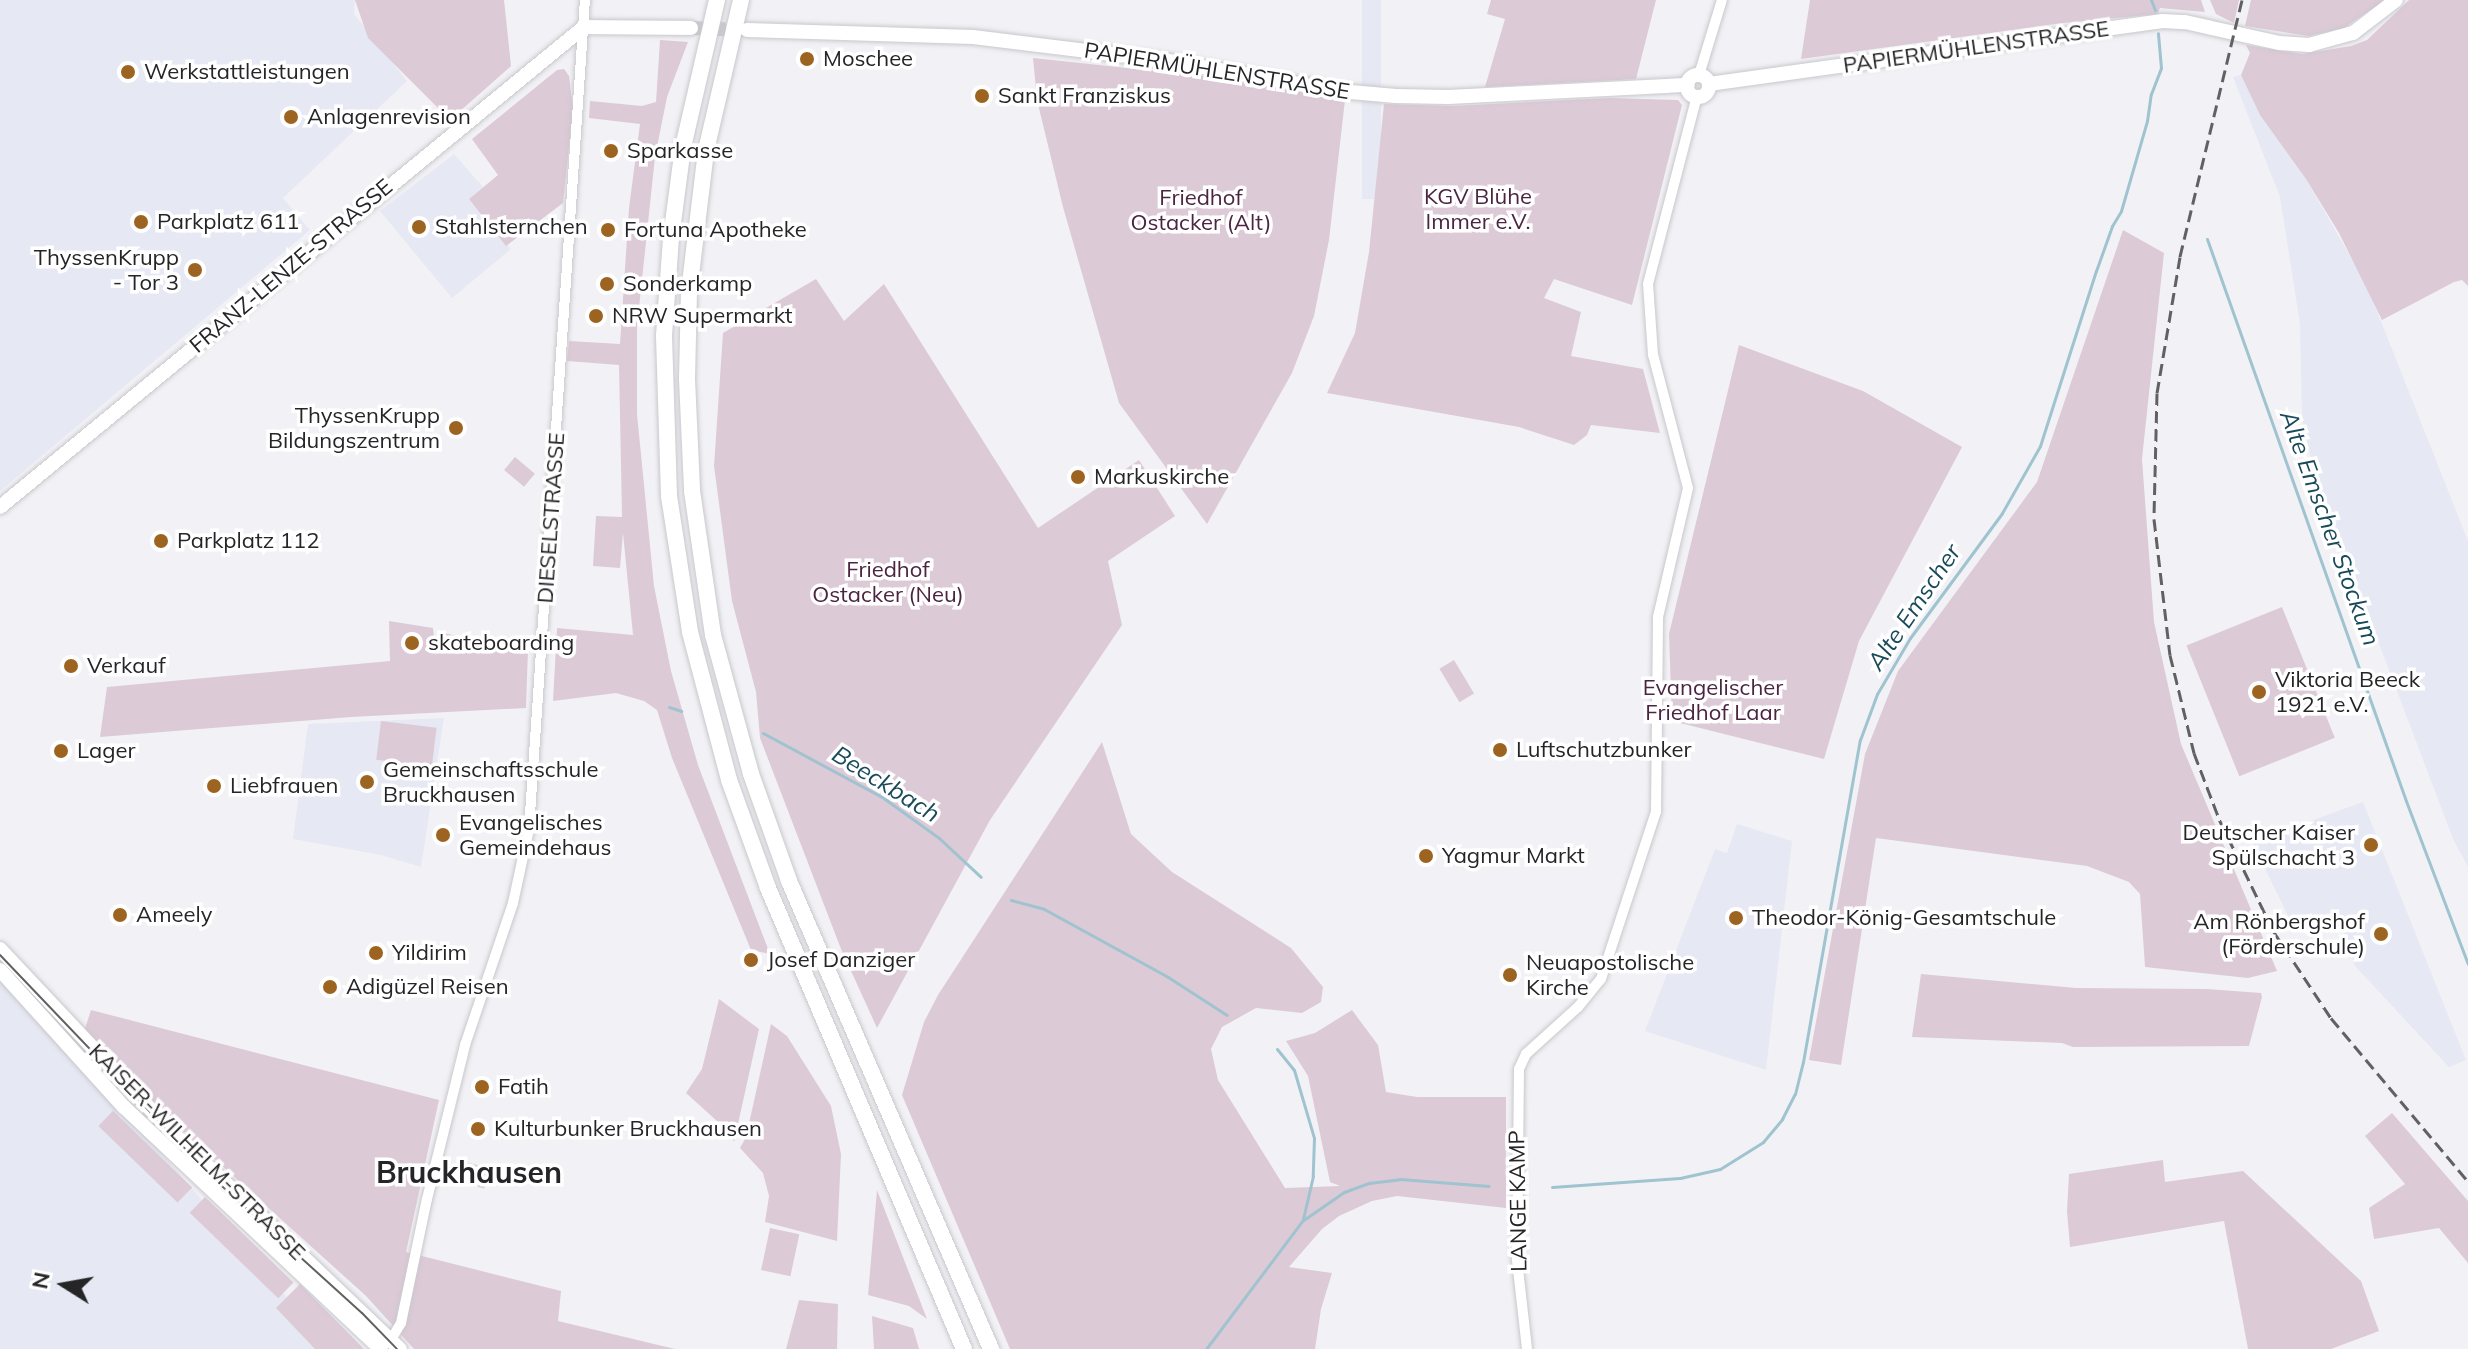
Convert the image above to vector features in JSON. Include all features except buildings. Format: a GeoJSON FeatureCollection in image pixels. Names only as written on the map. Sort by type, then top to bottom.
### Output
{"type":"FeatureCollection","features":[{"type":"Feature","properties":{"kind":"highway"},"geometry":{"type":"LineString","coordinates":[[717,0],[683,147],[671,238],[664,336],[669,496],[690,632],[729,780],[768,888],[964,1349]]}},
{"type":"Feature","properties":{"kind":"highway"},"geometry":{"type":"LineString","coordinates":[[741,0],[706,151],[689,291],[687,379],[692,491],[713,635],[751,774],[789,881],[991,1349]]}},
{"type":"Feature","properties":{"kind":"main road","name":"PAPIERMÜHLENSTRASSE"},"geometry":{"type":"LineString","coordinates":[[1704,79],[2163,21],[2185,22],[2293,45],[2329,41],[2362,28],[2396,0]]}},
{"type":"Feature","properties":{"kind":"main road"},"geometry":{"type":"LineString","coordinates":[[584,27],[691,28]]}},
{"type":"Feature","properties":{"kind":"main road","name":"FRANZ-LENZE-STRASSE"},"geometry":{"type":"LineString","coordinates":[[0,507],[584,27]]}},
{"type":"Feature","properties":{"kind":"main road","name":"PAPIERMÜHLENSTRASSE"},"geometry":{"type":"LineString","coordinates":[[747,30],[973,37],[1168,61],[1339,91],[1396,96],[1692,91]]}},
{"type":"Feature","properties":{"kind":"main road"},"geometry":{"type":"LineString","coordinates":[[1692,91],[1691,78],[1704,79]]}},
{"type":"Feature","properties":{"kind":"main road","name":"KAISER-WILHELM-STRASSE"},"geometry":{"type":"LineString","coordinates":[[0,949],[174,1134],[389,1347]]}},
{"type":"Feature","properties":{"kind":"main road","name":"KAISER-WILHELM-STRASSE"},"geometry":{"type":"LineString","coordinates":[[0,970],[124,1107],[389,1347]]}},
{"type":"Feature","properties":{"kind":"street","name":"DIESELSTRASSE"},"geometry":{"type":"LineString","coordinates":[[389,1347],[401,1323],[427,1199],[465,1045],[513,903],[529,829],[585,0]]}},
{"type":"Feature","properties":{"kind":"street"},"geometry":{"type":"LineString","coordinates":[[1704,79],[1722,0]]}},
{"type":"Feature","properties":{"kind":"street","name":"LANGE KAMP"},"geometry":{"type":"LineString","coordinates":[[1527,1349],[1517,1260],[1516,1084],[1526,1054],[1578,1007],[1601,979],[1656,812],[1658,617],[1688,488],[1653,355],[1648,329],[1648,284],[1692,91]]}},
{"type":"Feature","properties":{"kind":"shaded area"},"geometry":{"type":"Polygon","coordinates":[[[0,0],[355,0],[354,14],[407,81],[283,198],[310,230],[0,491],[0,0]]]}},
{"type":"Feature","properties":{"kind":"shaded area"},"geometry":{"type":"Polygon","coordinates":[[[1362,0],[1381,0],[1381,199],[1362,199],[1362,0]]]}},
{"type":"Feature","properties":{"kind":"shaded area"},"geometry":{"type":"Polygon","coordinates":[[[2241,75],[2260,115],[2306,179],[2367,286],[2468,541],[2468,867],[2453,839],[2314,472],[2302,418],[2300,324],[2280,197],[2233,77],[2241,75]]]}},
{"type":"Feature","properties":{"kind":"shaded area"},"geometry":{"type":"Polygon","coordinates":[[[454,154],[483,187],[469,199],[511,249],[452,298],[380,211],[454,154]]]}},
{"type":"Feature","properties":{"kind":"shaded area","name":"Gemeinschaftsschule Bruckhausen"},"geometry":{"type":"Polygon","coordinates":[[[444,718],[421,867],[381,855],[293,839],[308,724],[444,718]]]}},
{"type":"Feature","properties":{"kind":"shaded area","name":"Am Rönbergshof (Förderschule)"},"geometry":{"type":"Polygon","coordinates":[[[2363,802],[2466,1060],[2449,1067],[2355,966],[2337,910],[2293,926],[2252,842],[2363,802]]]}},
{"type":"Feature","properties":{"kind":"shaded area","name":"Theodor-König-Gesamtschule"},"geometry":{"type":"Polygon","coordinates":[[[1737,824],[1792,841],[1766,1070],[1645,1031],[1715,849],[1727,853],[1737,824]]]}},
{"type":"Feature","properties":{"kind":"shaded area"},"geometry":{"type":"Polygon","coordinates":[[[0,976],[159,1143],[161,1153],[332,1349],[0,1349],[0,976]]]}},
{"type":"Feature","properties":{"kind":"green space"},"geometry":{"type":"Polygon","coordinates":[[[355,0],[504,0],[511,66],[450,120],[368,38],[355,0]]]}},
{"type":"Feature","properties":{"kind":"green space"},"geometry":{"type":"Polygon","coordinates":[[[1491,0],[1656,0],[1636,79],[1485,87],[1505,19],[1487,14],[1491,0]]]}},
{"type":"Feature","properties":{"kind":"green space"},"geometry":{"type":"Polygon","coordinates":[[[1810,0],[2201,0],[2205,12],[2160,8],[2158,14],[2063,23],[1801,59],[1810,0]]]}},
{"type":"Feature","properties":{"kind":"green space"},"geometry":{"type":"Polygon","coordinates":[[[2210,0],[2239,0],[2234,23],[2216,14],[2210,0]]]}},
{"type":"Feature","properties":{"kind":"green space"},"geometry":{"type":"Polygon","coordinates":[[[2251,0],[2385,0],[2344,28],[2309,36],[2245,26],[2251,0]]]}},
{"type":"Feature","properties":{"kind":"green space"},"geometry":{"type":"Polygon","coordinates":[[[2409,0],[2468,0],[2468,286],[2462,280],[2454,282],[2382,320],[2339,233],[2306,179],[2260,115],[2241,75],[2250,53],[2246,45],[2302,54],[2351,46],[2367,40],[2409,0]]]}},
{"type":"Feature","properties":{"kind":"green space"},"geometry":{"type":"Polygon","coordinates":[[[660,40],[688,42],[667,97],[655,157],[637,327],[637,414],[654,586],[671,671],[698,765],[770,954],[751,950],[672,758],[657,710],[644,701],[616,693],[553,701],[557,628],[633,635],[623,533],[620,568],[593,566],[596,516],[622,517],[619,365],[567,361],[569,341],[620,344],[629,208],[640,124],[589,118],[590,101],[642,106],[656,102],[660,40]]]}},
{"type":"Feature","properties":{"kind":"green space","name":"Friedhof Ostacker (Alt)"},"geometry":{"type":"Polygon","coordinates":[[[1033,58],[1221,78],[1345,100],[1329,240],[1314,316],[1292,373],[1207,524],[1119,403],[1063,207],[1037,100],[1033,58]]]}},
{"type":"Feature","properties":{"kind":"green space"},"geometry":{"type":"Polygon","coordinates":[[[564,69],[569,76],[573,109],[563,203],[506,246],[469,199],[498,175],[472,139],[557,70],[564,69]]]}},
{"type":"Feature","properties":{"kind":"green space","name":"KGV Blühe Immer e.V."},"geometry":{"type":"Polygon","coordinates":[[[1609,98],[1678,100],[1682,105],[1632,305],[1554,279],[1544,298],[1581,312],[1571,356],[1643,369],[1660,433],[1591,425],[1587,435],[1574,445],[1519,427],[1327,393],[1355,333],[1369,252],[1384,104],[1453,106],[1609,98]]]}},
{"type":"Feature","properties":{"kind":"green space"},"geometry":{"type":"Polygon","coordinates":[[[2123,230],[2164,253],[2142,459],[2154,622],[2181,744],[2277,971],[2248,978],[2145,967],[2140,894],[2129,882],[2087,866],[1876,838],[1841,1065],[1809,1060],[1865,754],[1898,671],[2037,482],[2123,230]]]}},
{"type":"Feature","properties":{"kind":"green space","name":"Friedhof Ostacker (Neu)"},"geometry":{"type":"Polygon","coordinates":[[[816,279],[844,321],[884,284],[1038,528],[1139,460],[1175,516],[1108,561],[1122,625],[990,820],[877,1028],[841,949],[760,738],[756,692],[732,601],[714,466],[723,333],[816,279]]]}},
{"type":"Feature","properties":{"kind":"green space","name":"Evangelischer Friedhof Laar"},"geometry":{"type":"Polygon","coordinates":[[[1739,345],[1863,391],[1962,447],[1859,641],[1824,759],[1672,721],[1669,634],[1739,345]]]}},
{"type":"Feature","properties":{"kind":"green space"},"geometry":{"type":"Polygon","coordinates":[[[515,457],[535,474],[524,487],[504,470],[515,457]]]}},
{"type":"Feature","properties":{"kind":"green space","name":"Viktoria Beeck 1921 e.V."},"geometry":{"type":"Polygon","coordinates":[[[2282,607],[2335,738],[2239,776],[2187,646],[2282,607]]]}},
{"type":"Feature","properties":{"kind":"green space"},"geometry":{"type":"Polygon","coordinates":[[[389,621],[433,628],[436,655],[443,633],[528,650],[526,708],[351,717],[100,737],[107,687],[390,661],[389,621]]]}},
{"type":"Feature","properties":{"kind":"green space"},"geometry":{"type":"Polygon","coordinates":[[[1454,660],[1474,693],[1460,702],[1439,669],[1454,660]]]}},
{"type":"Feature","properties":{"kind":"green space"},"geometry":{"type":"Polygon","coordinates":[[[381,721],[437,728],[432,767],[376,760],[381,721]]]}},
{"type":"Feature","properties":{"kind":"green space"},"geometry":{"type":"Polygon","coordinates":[[[1102,742],[1131,834],[1172,872],[1291,948],[1323,987],[1321,1002],[1302,1013],[1256,1008],[1222,1027],[1211,1049],[1218,1080],[1285,1188],[1340,1186],[1330,1182],[1308,1076],[1286,1041],[1315,1033],[1352,1010],[1378,1045],[1386,1092],[1417,1097],[1506,1097],[1506,1208],[1397,1196],[1372,1201],[1339,1216],[1322,1229],[1289,1267],[1332,1273],[1321,1309],[1315,1349],[1010,1349],[902,1095],[924,1022],[938,995],[1102,742]]]}},
{"type":"Feature","properties":{"kind":"green space"},"geometry":{"type":"Polygon","coordinates":[[[1921,974],[2076,988],[2207,989],[2261,993],[2262,997],[2249,1046],[2073,1047],[2062,1043],[1912,1037],[1921,974]]]}},
{"type":"Feature","properties":{"kind":"green space"},"geometry":{"type":"Polygon","coordinates":[[[719,999],[759,1029],[734,1142],[728,1131],[686,1093],[702,1069],[719,999]]]}},
{"type":"Feature","properties":{"kind":"green space"},"geometry":{"type":"Polygon","coordinates":[[[91,1010],[439,1100],[406,1252],[561,1291],[558,1321],[675,1349],[414,1349],[366,1296],[148,1099],[83,1035],[91,1010]]]}},
{"type":"Feature","properties":{"kind":"green space"},"geometry":{"type":"Polygon","coordinates":[[[771,1024],[787,1036],[831,1106],[841,1154],[837,1241],[765,1222],[769,1196],[763,1173],[740,1148],[746,1137],[771,1024]]]}},
{"type":"Feature","properties":{"kind":"green space"},"geometry":{"type":"Polygon","coordinates":[[[113,1111],[192,1187],[178,1203],[98,1126],[113,1111]]]}},
{"type":"Feature","properties":{"kind":"green space"},"geometry":{"type":"Polygon","coordinates":[[[2392,1113],[2468,1201],[2468,1263],[2439,1228],[2374,1239],[2369,1208],[2405,1184],[2365,1136],[2392,1113]]]}},
{"type":"Feature","properties":{"kind":"green space"},"geometry":{"type":"Polygon","coordinates":[[[2163,1160],[2165,1182],[2243,1171],[2361,1281],[2379,1331],[2331,1349],[2248,1349],[2224,1221],[2070,1247],[2067,1211],[2069,1174],[2163,1160]]]}},
{"type":"Feature","properties":{"kind":"green space"},"geometry":{"type":"Polygon","coordinates":[[[465,1162],[489,1168],[484,1188],[460,1182],[465,1162]]]}},
{"type":"Feature","properties":{"kind":"green space"},"geometry":{"type":"Polygon","coordinates":[[[877,1190],[927,1319],[909,1306],[868,1295],[877,1190]]]}},
{"type":"Feature","properties":{"kind":"green space"},"geometry":{"type":"Polygon","coordinates":[[[205,1197],[293,1282],[278,1298],[190,1213],[205,1197]]]}},
{"type":"Feature","properties":{"kind":"green space"},"geometry":{"type":"Polygon","coordinates":[[[770,1228],[799,1234],[790,1276],[761,1270],[770,1228]]]}},
{"type":"Feature","properties":{"kind":"green space"},"geometry":{"type":"Polygon","coordinates":[[[300,1284],[364,1349],[315,1349],[276,1308],[300,1284]]]}},
{"type":"Feature","properties":{"kind":"green space"},"geometry":{"type":"Polygon","coordinates":[[[799,1300],[838,1304],[837,1349],[786,1349],[799,1300]]]}},
{"type":"Feature","properties":{"kind":"green space"},"geometry":{"type":"Polygon","coordinates":[[[872,1316],[913,1328],[919,1349],[874,1349],[872,1316]]]}},
{"type":"Feature","properties":{"kind":"waterway","name":"Alte Emscher"},"geometry":{"type":"LineString","coordinates":[[2151,0],[2155,10]]}},
{"type":"Feature","properties":{"kind":"waterway","name":"Alte Emscher"},"geometry":{"type":"LineString","coordinates":[[1552,1187],[1680,1178],[1720,1169],[1763,1142],[1782,1119],[1795,1094],[1803,1062],[1860,740],[1877,694],[1910,638],[2002,513],[2040,446],[2096,271],[2112,226],[2121,211],[2147,121],[2151,94],[2161,68],[2158,33]]}},
{"type":"Feature","properties":{"kind":"waterway","name":"Alte Emscher Stockum"},"geometry":{"type":"LineString","coordinates":[[2207,239],[2406,801],[2468,964]]}},
{"type":"Feature","properties":{"kind":"waterway","name":"Beeckbach"},"geometry":{"type":"LineString","coordinates":[[669,707],[681,711]]}},
{"type":"Feature","properties":{"kind":"waterway","name":"Beeckbach"},"geometry":{"type":"LineString","coordinates":[[763,733],[882,797],[939,838],[981,877]]}},
{"type":"Feature","properties":{"kind":"waterway","name":"Beeckbach"},"geometry":{"type":"LineString","coordinates":[[1011,900],[1044,909],[1168,977],[1227,1015]]}},
{"type":"Feature","properties":{"kind":"waterway","name":"Beeckbach"},"geometry":{"type":"LineString","coordinates":[[1277,1049],[1294,1070],[1314,1138],[1313,1176],[1303,1219]]}},
{"type":"Feature","properties":{"kind":"waterway","name":"Alte Emscher"},"geometry":{"type":"LineString","coordinates":[[1206,1349],[1302,1221],[1344,1192],[1369,1183],[1400,1179],[1489,1186]]}},
{"type":"Feature","properties":{"kind":"tunnel"},"geometry":{"type":"LineString","coordinates":[[691,28],[743,30]]}},
{"type":"Feature","properties":{"kind":"tram line"},"geometry":{"type":"LineString","coordinates":[[0,955],[213,1178],[362,1313],[397,1349]]}},
{"type":"Feature","properties":{"kind":"railway"},"geometry":{"type":"LineString","coordinates":[[2242,0],[2180,257],[2157,393],[2154,519],[2170,655],[2194,753],[2220,821],[2274,932],[2331,1018],[2468,1181]]}},
{"type":"Feature","properties":{"kind":"place","name":"Moschee"},"geometry":{"type":"Point","coordinates":[807,59]}},
{"type":"Feature","properties":{"kind":"place","name":"Werkstattleistungen"},"geometry":{"type":"Point","coordinates":[128,72]}},
{"type":"Feature","properties":{"kind":"place","name":"Sankt Franziskus"},"geometry":{"type":"Point","coordinates":[982,96]}},
{"type":"Feature","properties":{"kind":"place","name":"Anlagenrevision"},"geometry":{"type":"Point","coordinates":[291,117]}},
{"type":"Feature","properties":{"kind":"place","name":"Sparkasse"},"geometry":{"type":"Point","coordinates":[611,151]}},
{"type":"Feature","properties":{"kind":"place","name":"Parkplatz 611"},"geometry":{"type":"Point","coordinates":[141,222]}},
{"type":"Feature","properties":{"kind":"place","name":"Stahlsternchen"},"geometry":{"type":"Point","coordinates":[419,227]}},
{"type":"Feature","properties":{"kind":"place","name":"Fortuna Apotheke"},"geometry":{"type":"Point","coordinates":[608,230]}},
{"type":"Feature","properties":{"kind":"place","name":"ThyssenKrupp - Tor 3"},"geometry":{"type":"Point","coordinates":[195,270]}},
{"type":"Feature","properties":{"kind":"place","name":"Sonderkamp"},"geometry":{"type":"Point","coordinates":[607,284]}},
{"type":"Feature","properties":{"kind":"place","name":"NRW Supermarkt"},"geometry":{"type":"Point","coordinates":[596,316]}},
{"type":"Feature","properties":{"kind":"place","name":"ThyssenKrupp Bildungszentrum"},"geometry":{"type":"Point","coordinates":[456,428]}},
{"type":"Feature","properties":{"kind":"place","name":"Markuskirche"},"geometry":{"type":"Point","coordinates":[1078,477]}},
{"type":"Feature","properties":{"kind":"place","name":"Parkplatz 112"},"geometry":{"type":"Point","coordinates":[161,541]}},
{"type":"Feature","properties":{"kind":"place","name":"skateboarding"},"geometry":{"type":"Point","coordinates":[412,643]}},
{"type":"Feature","properties":{"kind":"place","name":"Verkauf"},"geometry":{"type":"Point","coordinates":[71,666]}},
{"type":"Feature","properties":{"kind":"place","name":"Viktoria Beeck 1921 e.V."},"geometry":{"type":"Point","coordinates":[2259,692]}},
{"type":"Feature","properties":{"kind":"place","name":"Luftschutzbunker"},"geometry":{"type":"Point","coordinates":[1500,750]}},
{"type":"Feature","properties":{"kind":"place","name":"Lager"},"geometry":{"type":"Point","coordinates":[61,751]}},
{"type":"Feature","properties":{"kind":"place","name":"Gemeinschaftsschule Bruckhausen"},"geometry":{"type":"Point","coordinates":[367,782]}},
{"type":"Feature","properties":{"kind":"place","name":"Liebfrauen"},"geometry":{"type":"Point","coordinates":[214,786]}},
{"type":"Feature","properties":{"kind":"place","name":"Evangelisches Gemeindehaus"},"geometry":{"type":"Point","coordinates":[443,835]}},
{"type":"Feature","properties":{"kind":"place","name":"Deutscher Kaiser Spülschacht 3"},"geometry":{"type":"Point","coordinates":[2371,845]}},
{"type":"Feature","properties":{"kind":"place","name":"Yagmur Markt"},"geometry":{"type":"Point","coordinates":[1426,856]}},
{"type":"Feature","properties":{"kind":"place","name":"Ameely"},"geometry":{"type":"Point","coordinates":[120,915]}},
{"type":"Feature","properties":{"kind":"place","name":"Theodor-König-Gesamtschule"},"geometry":{"type":"Point","coordinates":[1736,918]}},
{"type":"Feature","properties":{"kind":"place","name":"Am Rönbergshof (Förderschule)"},"geometry":{"type":"Point","coordinates":[2381,934]}},
{"type":"Feature","properties":{"kind":"place","name":"Yildirim"},"geometry":{"type":"Point","coordinates":[376,953]}},
{"type":"Feature","properties":{"kind":"place","name":"Josef Danziger"},"geometry":{"type":"Point","coordinates":[751,960]}},
{"type":"Feature","properties":{"kind":"place","name":"Neuapostolische Kirche"},"geometry":{"type":"Point","coordinates":[1510,975]}},
{"type":"Feature","properties":{"kind":"place","name":"Adigüzel Reisen"},"geometry":{"type":"Point","coordinates":[330,987]}},
{"type":"Feature","properties":{"kind":"place","name":"Fatih"},"geometry":{"type":"Point","coordinates":[482,1087]}},
{"type":"Feature","properties":{"kind":"place","name":"Kulturbunker Bruckhausen"},"geometry":{"type":"Point","coordinates":[478,1129]}},
{"type":"Feature","properties":{"kind":"district","name":"Bruckhausen"},"geometry":{"type":"Point","coordinates":[469,1172]}}]}
